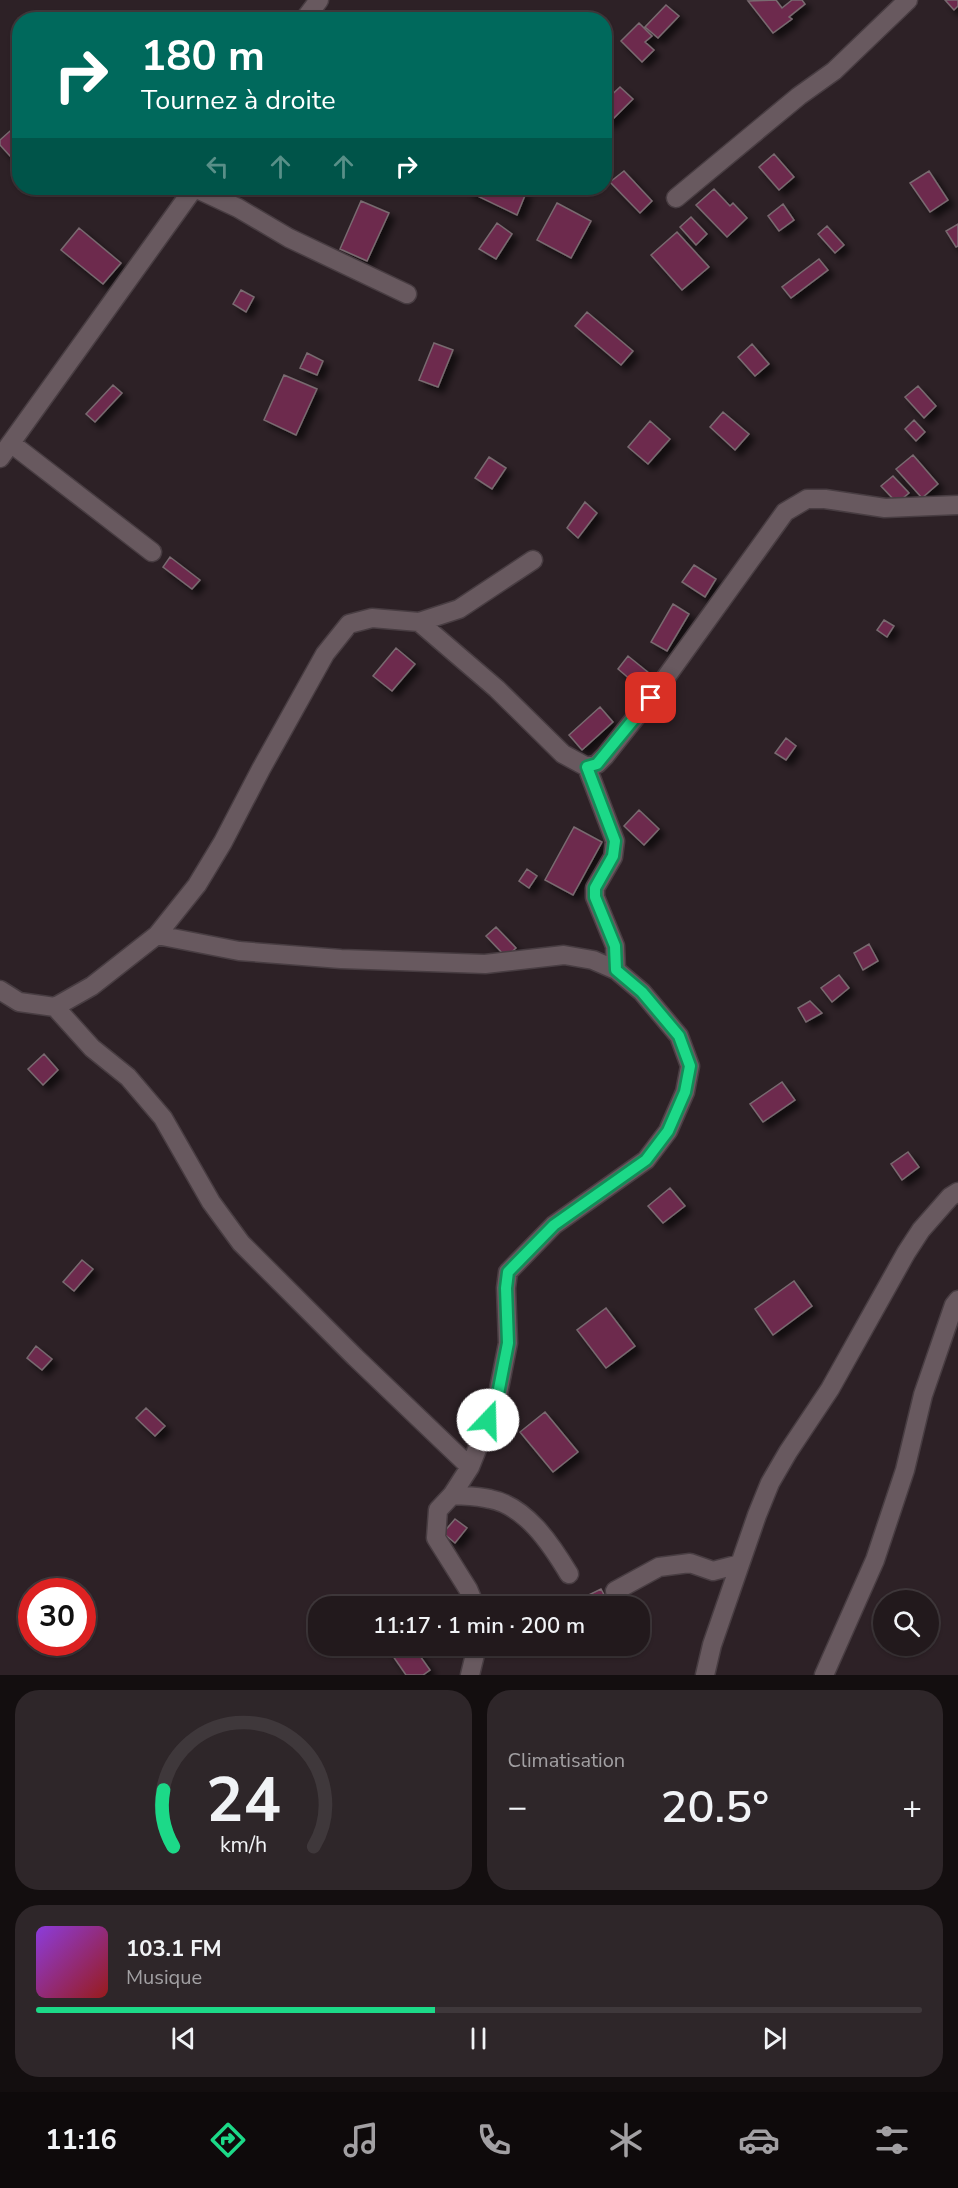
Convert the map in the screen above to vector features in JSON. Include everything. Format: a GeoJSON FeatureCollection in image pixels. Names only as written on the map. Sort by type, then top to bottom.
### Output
{"type":"FeatureCollection","features":[{"type":"Feature","properties":{"kind":"street"},"geometry":{"type":"LineString","coordinates":[[676,198],[799,96],[834,71],[908,0]]}},
{"type":"Feature","properties":{"kind":"street"},"geometry":{"type":"LineString","coordinates":[[0,458],[190,195]]}},
{"type":"Feature","properties":{"kind":"street"},"geometry":{"type":"LineString","coordinates":[[210,195],[238,208],[289,238],[406,294]]}},
{"type":"Feature","properties":{"kind":"street"},"geometry":{"type":"LineString","coordinates":[[12,444],[152,552]]}},
{"type":"Feature","properties":{"kind":"street"},"geometry":{"type":"LineString","coordinates":[[587,767],[597,764],[651,698],[785,512],[807,499],[825,499],[885,508],[958,505]]}},
{"type":"Feature","properties":{"kind":"street"},"geometry":{"type":"LineString","coordinates":[[0,990],[19,1002],[55,1007],[92,986],[157,935],[197,885],[326,654],[348,624],[372,618],[419,622],[459,609],[533,560]]}},
{"type":"Feature","properties":{"kind":"street"},"geometry":{"type":"LineString","coordinates":[[419,622],[497,689],[563,754],[587,767],[615,841],[613,856],[595,888],[595,897],[615,946],[616,970]]}},
{"type":"Feature","properties":{"kind":"street"},"geometry":{"type":"LineString","coordinates":[[157,935],[239,951],[341,959],[485,964],[564,955],[592,960],[616,970],[642,992],[679,1036],[690,1066],[685,1092],[668,1131],[646,1160],[554,1225],[508,1272],[506,1288],[508,1343],[497,1399],[470,1467],[452,1495],[438,1510],[436,1538],[471,1596]]}},
{"type":"Feature","properties":{"kind":"street"},"geometry":{"type":"LineString","coordinates":[[55,1007],[92,1048],[128,1077],[163,1118],[211,1202],[241,1243],[363,1365],[470,1467]]}},
{"type":"Feature","properties":{"kind":"street"},"geometry":{"type":"LineString","coordinates":[[705,1675],[712,1645],[770,1483],[830,1389],[906,1253],[921,1230],[958,1191]]}},
{"type":"Feature","properties":{"kind":"street"},"geometry":{"type":"LineString","coordinates":[[824,1675],[874,1560],[905,1470],[923,1395],[954,1305],[958,1300]]}},
{"type":"Feature","properties":{"kind":"street"},"geometry":{"type":"LineString","coordinates":[[452,1495],[491,1499],[518,1511],[550,1543],[569,1574]]}},
{"type":"Feature","properties":{"kind":"street"},"geometry":{"type":"LineString","coordinates":[[615,1591],[659,1568],[690,1563],[713,1571],[740,1564]]}},
{"type":"Feature","properties":{"kind":"street"},"geometry":{"type":"LineString","coordinates":[[470,1675],[475,1656]]}},
{"type":"Feature","properties":{"kind":"building"},"geometry":{"type":"Polygon","coordinates":[[[776,0],[782,8],[792,0],[802,0],[805,4],[789,17],[792,19],[773,33],[748,1],[776,0]]]}},
{"type":"Feature","properties":{"kind":"building"},"geometry":{"type":"Polygon","coordinates":[[[945,0],[958,0],[958,6],[954,10],[945,0]]]}},
{"type":"Feature","properties":{"kind":"building"},"geometry":{"type":"Polygon","coordinates":[[[666,5],[679,16],[658,38],[645,27],[666,5]]]}},
{"type":"Feature","properties":{"kind":"building"},"geometry":{"type":"Polygon","coordinates":[[[639,23],[652,36],[645,42],[654,50],[642,62],[621,41],[639,23]]]}},
{"type":"Feature","properties":{"kind":"building"},"geometry":{"type":"Polygon","coordinates":[[[620,87],[633,99],[612,120],[612,94],[620,87]]]}},
{"type":"Feature","properties":{"kind":"building"},"geometry":{"type":"Polygon","coordinates":[[[12,129],[12,154],[10,156],[0,145],[0,140],[12,129]]]}},
{"type":"Feature","properties":{"kind":"building"},"geometry":{"type":"Polygon","coordinates":[[[774,154],[794,177],[779,190],[759,167],[774,154]]]}},
{"type":"Feature","properties":{"kind":"building"},"geometry":{"type":"Polygon","coordinates":[[[624,171],[652,201],[640,213],[612,184],[612,180],[624,171]]]}},
{"type":"Feature","properties":{"kind":"building"},"geometry":{"type":"Polygon","coordinates":[[[929,171],[948,200],[930,212],[910,183],[929,171]]]}},
{"type":"Feature","properties":{"kind":"building"},"geometry":{"type":"Polygon","coordinates":[[[714,189],[730,206],[733,203],[747,218],[727,237],[696,205],[714,189]]]}},
{"type":"Feature","properties":{"kind":"building"},"geometry":{"type":"Polygon","coordinates":[[[475,195],[525,195],[517,215],[475,195]]]}},
{"type":"Feature","properties":{"kind":"building"},"geometry":{"type":"Polygon","coordinates":[[[361,201],[389,213],[367,261],[340,249],[361,201]]]}},
{"type":"Feature","properties":{"kind":"building"},"geometry":{"type":"Polygon","coordinates":[[[557,203],[591,221],[571,258],[537,240],[557,203]]]}},
{"type":"Feature","properties":{"kind":"building"},"geometry":{"type":"Polygon","coordinates":[[[783,204],[794,220],[779,231],[768,216],[783,204]]]}},
{"type":"Feature","properties":{"kind":"building"},"geometry":{"type":"Polygon","coordinates":[[[691,217],[707,234],[696,245],[680,227],[691,217]]]}},
{"type":"Feature","properties":{"kind":"building"},"geometry":{"type":"Polygon","coordinates":[[[497,223],[512,234],[496,259],[479,249],[497,223]]]}},
{"type":"Feature","properties":{"kind":"building"},"geometry":{"type":"Polygon","coordinates":[[[958,224],[958,246],[956,247],[946,231],[958,224]]]}},
{"type":"Feature","properties":{"kind":"building"},"geometry":{"type":"Polygon","coordinates":[[[827,226],[844,245],[835,253],[818,234],[827,226]]]}},
{"type":"Feature","properties":{"kind":"building"},"geometry":{"type":"Polygon","coordinates":[[[79,228],[121,263],[103,284],[61,250],[79,228]]]}},
{"type":"Feature","properties":{"kind":"building"},"geometry":{"type":"Polygon","coordinates":[[[677,232],[709,267],[682,290],[651,255],[677,232]]]}},
{"type":"Feature","properties":{"kind":"building"},"geometry":{"type":"Polygon","coordinates":[[[819,259],[828,270],[791,298],[782,287],[819,259]]]}},
{"type":"Feature","properties":{"kind":"building"},"geometry":{"type":"Polygon","coordinates":[[[241,290],[254,297],[246,312],[233,304],[241,290]]]}},
{"type":"Feature","properties":{"kind":"building"},"geometry":{"type":"Polygon","coordinates":[[[587,312],[633,351],[621,365],[575,326],[587,312]]]}},
{"type":"Feature","properties":{"kind":"building"},"geometry":{"type":"Polygon","coordinates":[[[434,343],[453,350],[438,387],[419,380],[434,343]]]}},
{"type":"Feature","properties":{"kind":"building"},"geometry":{"type":"Polygon","coordinates":[[[752,344],[769,364],[755,376],[738,357],[752,344]]]}},
{"type":"Feature","properties":{"kind":"building"},"geometry":{"type":"Polygon","coordinates":[[[307,353],[323,361],[317,375],[300,368],[307,353]]]}},
{"type":"Feature","properties":{"kind":"building"},"geometry":{"type":"Polygon","coordinates":[[[284,375],[317,389],[296,435],[264,420],[284,375]]]}},
{"type":"Feature","properties":{"kind":"building"},"geometry":{"type":"Polygon","coordinates":[[[113,385],[122,393],[95,422],[86,414],[113,385]]]}},
{"type":"Feature","properties":{"kind":"building"},"geometry":{"type":"Polygon","coordinates":[[[918,386],[936,406],[924,418],[905,397],[918,386]]]}},
{"type":"Feature","properties":{"kind":"building"},"geometry":{"type":"Polygon","coordinates":[[[723,412],[749,434],[735,450],[710,427],[723,412]]]}},
{"type":"Feature","properties":{"kind":"building"},"geometry":{"type":"Polygon","coordinates":[[[914,420],[925,432],[916,441],[905,429],[914,420]]]}},
{"type":"Feature","properties":{"kind":"building"},"geometry":{"type":"Polygon","coordinates":[[[650,421],[670,439],[648,464],[628,447],[650,421]]]}},
{"type":"Feature","properties":{"kind":"building"},"geometry":{"type":"Polygon","coordinates":[[[913,455],[938,484],[922,498],[896,469],[913,455]]]}},
{"type":"Feature","properties":{"kind":"building"},"geometry":{"type":"Polygon","coordinates":[[[489,457],[506,468],[492,489],[475,478],[489,457]]]}},
{"type":"Feature","properties":{"kind":"building"},"geometry":{"type":"Polygon","coordinates":[[[893,476],[909,493],[897,503],[881,486],[893,476]]]}},
{"type":"Feature","properties":{"kind":"building"},"geometry":{"type":"Polygon","coordinates":[[[585,502],[597,513],[578,538],[567,528],[585,502]]]}},
{"type":"Feature","properties":{"kind":"building"},"geometry":{"type":"Polygon","coordinates":[[[170,557],[200,580],[192,589],[163,567],[170,557]]]}},
{"type":"Feature","properties":{"kind":"building"},"geometry":{"type":"Polygon","coordinates":[[[694,565],[716,579],[705,597],[682,582],[694,565]]]}},
{"type":"Feature","properties":{"kind":"building"},"geometry":{"type":"Polygon","coordinates":[[[673,604],[689,614],[667,651],[651,642],[673,604]]]}},
{"type":"Feature","properties":{"kind":"building"},"geometry":{"type":"Polygon","coordinates":[[[884,620],[894,626],[887,637],[877,630],[884,620]]]}},
{"type":"Feature","properties":{"kind":"building"},"geometry":{"type":"Polygon","coordinates":[[[396,648],[415,664],[392,691],[373,676],[396,648]]]}},
{"type":"Feature","properties":{"kind":"building"},"geometry":{"type":"Polygon","coordinates":[[[628,656],[649,673],[638,686],[618,669],[628,656]]]}},
{"type":"Feature","properties":{"kind":"building"},"geometry":{"type":"Polygon","coordinates":[[[600,707],[613,722],[582,750],[569,735],[600,707]]]}},
{"type":"Feature","properties":{"kind":"building"},"geometry":{"type":"Polygon","coordinates":[[[786,738],[796,746],[786,760],[775,753],[786,738]]]}},
{"type":"Feature","properties":{"kind":"building"},"geometry":{"type":"Polygon","coordinates":[[[639,810],[659,829],[644,845],[624,826],[639,810]]]}},
{"type":"Feature","properties":{"kind":"building"},"geometry":{"type":"Polygon","coordinates":[[[574,827],[602,842],[573,895],[545,880],[574,827]]]}},
{"type":"Feature","properties":{"kind":"building"},"geometry":{"type":"Polygon","coordinates":[[[527,869],[537,876],[529,888],[519,881],[527,869]]]}},
{"type":"Feature","properties":{"kind":"building"},"geometry":{"type":"Polygon","coordinates":[[[496,927],[516,948],[506,957],[486,936],[496,927]]]}},
{"type":"Feature","properties":{"kind":"building"},"geometry":{"type":"Polygon","coordinates":[[[869,944],[878,961],[863,970],[854,953],[869,944]]]}},
{"type":"Feature","properties":{"kind":"building"},"geometry":{"type":"Polygon","coordinates":[[[839,975],[849,988],[832,1002],[821,988],[839,975]]]}},
{"type":"Feature","properties":{"kind":"building"},"geometry":{"type":"Polygon","coordinates":[[[810,1001],[822,1013],[806,1022],[798,1008],[810,1001]]]}},
{"type":"Feature","properties":{"kind":"building"},"geometry":{"type":"Polygon","coordinates":[[[44,1054],[58,1070],[43,1085],[28,1069],[44,1054]]]}},
{"type":"Feature","properties":{"kind":"building"},"geometry":{"type":"Polygon","coordinates":[[[782,1082],[795,1100],[763,1122],[750,1104],[782,1082]]]}},
{"type":"Feature","properties":{"kind":"building"},"geometry":{"type":"Polygon","coordinates":[[[908,1152],[919,1167],[902,1180],[891,1164],[908,1152]]]}},
{"type":"Feature","properties":{"kind":"building"},"geometry":{"type":"Polygon","coordinates":[[[670,1188],[685,1206],[663,1223],[648,1206],[670,1188]]]}},
{"type":"Feature","properties":{"kind":"building"},"geometry":{"type":"Polygon","coordinates":[[[82,1260],[93,1269],[74,1291],[63,1282],[82,1260]]]}},
{"type":"Feature","properties":{"kind":"building"},"geometry":{"type":"Polygon","coordinates":[[[794,1281],[812,1306],[773,1335],[755,1309],[794,1281]]]}},
{"type":"Feature","properties":{"kind":"building"},"geometry":{"type":"Polygon","coordinates":[[[606,1308],[635,1346],[606,1368],[577,1330],[606,1308]]]}},
{"type":"Feature","properties":{"kind":"building"},"geometry":{"type":"Polygon","coordinates":[[[36,1346],[52,1359],[42,1370],[27,1358],[36,1346]]]}},
{"type":"Feature","properties":{"kind":"building"},"geometry":{"type":"Polygon","coordinates":[[[146,1408],[165,1426],[155,1436],[136,1418],[146,1408]]]}},
{"type":"Feature","properties":{"kind":"building"},"geometry":{"type":"Polygon","coordinates":[[[545,1412],[578,1452],[553,1472],[520,1432],[545,1412]]]}},
{"type":"Feature","properties":{"kind":"building"},"geometry":{"type":"Polygon","coordinates":[[[455,1519],[467,1528],[455,1543],[443,1533],[455,1519]]]}},
{"type":"Feature","properties":{"kind":"building"},"geometry":{"type":"Polygon","coordinates":[[[601,1589],[605,1596],[586,1596],[601,1589]]]}},
{"type":"Feature","properties":{"kind":"building"},"geometry":{"type":"Polygon","coordinates":[[[393,1656],[420,1656],[430,1670],[423,1675],[406,1675],[393,1656]]]}},
{"type":"Feature","properties":{"kind":"route"},"geometry":{"type":"LineString","coordinates":[[488,1420],[497,1399],[508,1343],[506,1288],[508,1272],[554,1225],[646,1160],[668,1131],[685,1092],[690,1066],[679,1036],[642,992],[616,970],[615,946],[595,897],[595,888],[613,856],[615,841],[587,767],[597,764],[605,756],[651,698]]}}]}
